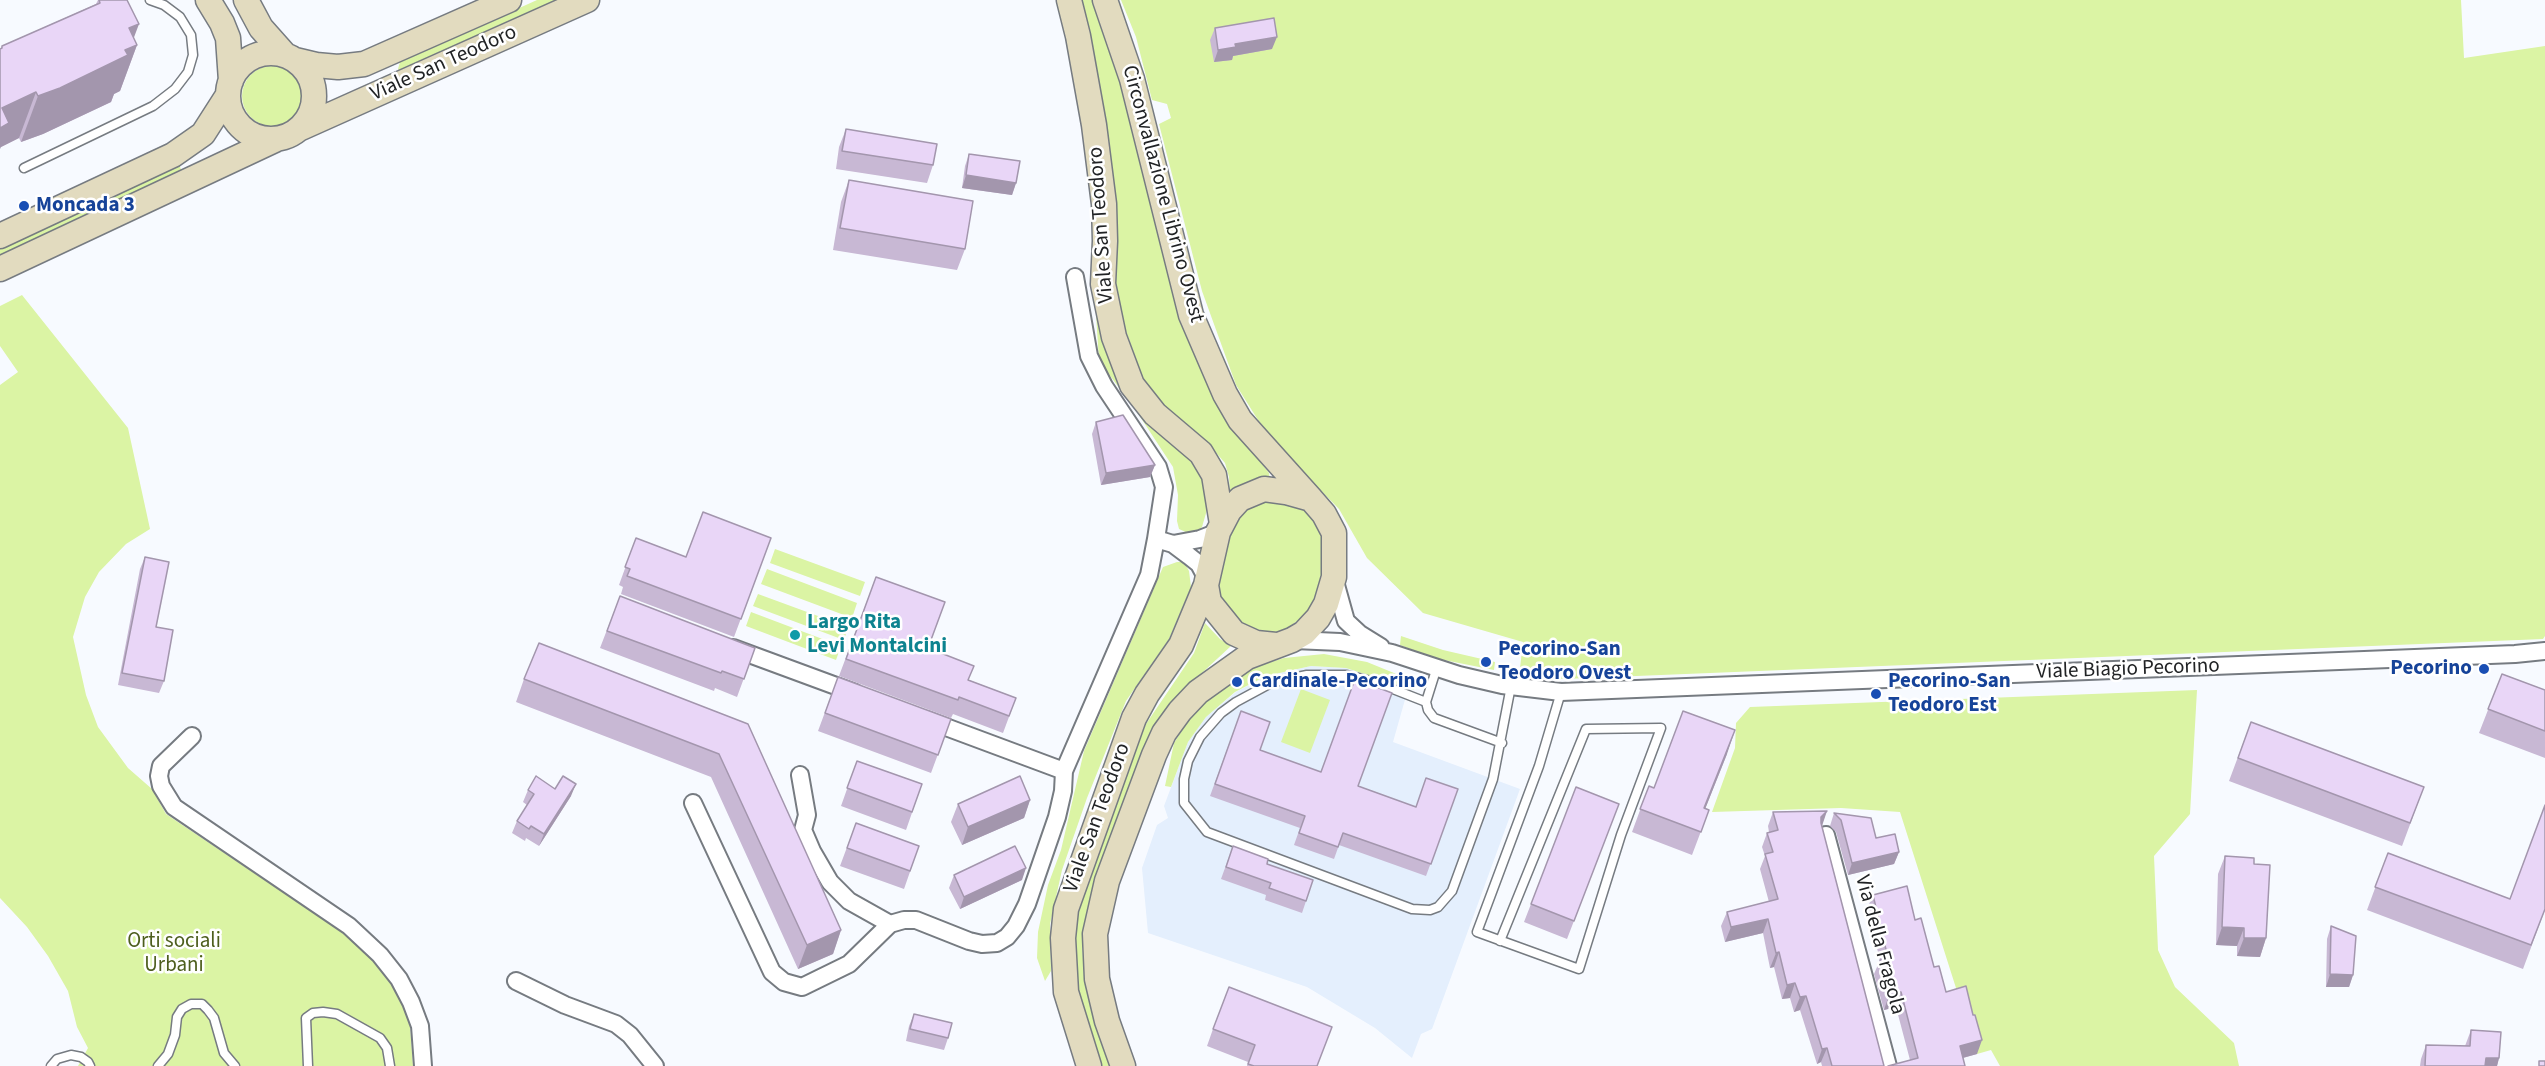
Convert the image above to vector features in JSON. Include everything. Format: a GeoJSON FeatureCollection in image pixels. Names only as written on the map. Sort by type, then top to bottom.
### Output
{"type":"FeatureCollection","features":[{"type":"Feature","properties":{"kind":"main road"},"geometry":{"type":"LineString","coordinates":[[220,0],[209,0],[228,38],[230,108],[242,128],[259,137],[277,139]]}},
{"type":"Feature","properties":{"kind":"main road"},"geometry":{"type":"LineString","coordinates":[[0,269],[277,139],[290,136],[301,128],[309,118],[314,106],[315,93],[312,80],[305,69],[261,28],[246,0]]}},
{"type":"Feature","properties":{"kind":"main road"},"geometry":{"type":"LineString","coordinates":[[0,236],[190,145],[203,134],[243,63],[253,57],[263,53],[290,57],[316,66],[338,67],[364,64],[509,0]]}},
{"type":"Feature","properties":{"kind":"main road","name":"Viale San Teodoro"},"geometry":{"type":"LineString","coordinates":[[301,128],[587,0]]}},
{"type":"Feature","properties":{"kind":"main road","name":"Viale San Teodoro"},"geometry":{"type":"LineString","coordinates":[[1069,0],[1094,124],[1104,204],[1103,284],[1114,336],[1132,385],[1155,414],[1201,453],[1214,475],[1220,528]]}},
{"type":"Feature","properties":{"kind":"main road","name":"Circonvallazione Librino Ovest"},"geometry":{"type":"LineString","coordinates":[[1105,0],[1132,79],[1191,315],[1221,386],[1240,420],[1311,499]]}},
{"type":"Feature","properties":{"kind":"main road"},"geometry":{"type":"LineString","coordinates":[[1123,1066],[1107,1022],[1097,979],[1095,934],[1102,899],[1154,755],[1164,733],[1198,692],[1247,657],[1284,643],[1304,633],[1318,618],[1326,604],[1334,577],[1334,532],[1324,514],[1311,499],[1264,489],[1240,499],[1220,528],[1207,582],[1209,602],[1234,633],[1256,643],[1284,643]]}},
{"type":"Feature","properties":{"kind":"main road","name":"Viale San Teodoro"},"geometry":{"type":"LineString","coordinates":[[1089,1066],[1066,992],[1063,948],[1066,909],[1134,718],[1147,694],[1181,645],[1207,582]]}},
{"type":"Feature","properties":{"kind":"street"},"geometry":{"type":"LineString","coordinates":[[693,803],[772,972],[784,982],[802,987],[849,964],[890,924],[904,920],[916,920],[982,944],[997,943],[1007,937],[1016,926],[1027,904],[1057,817],[1063,791],[1064,771],[1149,575],[1164,487],[1158,467],[1104,386],[1089,356],[1075,277]]}},
{"type":"Feature","properties":{"kind":"street"},"geometry":{"type":"LineString","coordinates":[[1173,544],[1200,539],[1220,528]]}},
{"type":"Feature","properties":{"kind":"street"},"geometry":{"type":"LineString","coordinates":[[1156,539],[1173,544],[1199,564],[1207,582]]}},
{"type":"Feature","properties":{"kind":"street"},"geometry":{"type":"LineString","coordinates":[[1334,577],[1346,621],[1360,634],[1392,653]]}},
{"type":"Feature","properties":{"kind":"street"},"geometry":{"type":"LineString","coordinates":[[1284,643],[1340,642],[1392,653]]}},
{"type":"Feature","properties":{"kind":"street"},"geometry":{"type":"LineString","coordinates":[[720,643],[868,698]]}},
{"type":"Feature","properties":{"kind":"street","name":"Viale Biagio Pecorino"},"geometry":{"type":"LineString","coordinates":[[1392,653],[1436,670],[1511,686],[1561,692],[2544,652]]}},
{"type":"Feature","properties":{"kind":"street"},"geometry":{"type":"LineString","coordinates":[[912,714],[1064,771]]}},
{"type":"Feature","properties":{"kind":"street"},"geometry":{"type":"LineString","coordinates":[[192,736],[161,766],[159,776],[161,786],[174,807],[349,926],[380,955],[399,979],[411,1002],[420,1026],[423,1066]]}},
{"type":"Feature","properties":{"kind":"street"},"geometry":{"type":"LineString","coordinates":[[800,775],[807,816],[803,830],[830,882],[849,901],[890,924]]}},
{"type":"Feature","properties":{"kind":"street","name":"Via della Fragola"},"geometry":{"type":"LineString","coordinates":[[1826,835],[1888,1066]]}},
{"type":"Feature","properties":{"kind":"street"},"geometry":{"type":"LineString","coordinates":[[516,981],[565,1005],[616,1024],[630,1035],[655,1066]]}},
{"type":"Feature","properties":{"kind":"lane"},"geometry":{"type":"LineString","coordinates":[[24,168],[153,106],[175,89],[188,72],[194,55],[191,35],[180,17],[164,5],[150,0]]}},
{"type":"Feature","properties":{"kind":"lane"},"geometry":{"type":"LineString","coordinates":[[1436,670],[1426,702],[1434,718],[1502,743]]}},
{"type":"Feature","properties":{"kind":"lane"},"geometry":{"type":"LineString","coordinates":[[1426,702],[1375,682],[1347,675],[1306,675],[1273,682],[1221,713],[1200,737],[1188,761],[1184,780],[1184,803],[1207,832],[1412,909],[1430,910],[1446,900],[1452,891],[1493,779],[1502,743],[1511,686]]}},
{"type":"Feature","properties":{"kind":"lane"},"geometry":{"type":"LineString","coordinates":[[1500,941],[1586,729],[1661,728],[1621,834],[1579,969],[1500,941],[1477,932],[1539,766],[1561,692]]}},
{"type":"Feature","properties":{"kind":"lane"},"geometry":{"type":"LineString","coordinates":[[158,1066],[168,1054],[175,1035],[177,1017],[182,1009],[191,1004],[202,1004],[214,1018],[224,1053],[235,1066]]}},
{"type":"Feature","properties":{"kind":"lane"},"geometry":{"type":"LineString","coordinates":[[308,1066],[306,1018],[313,1013],[323,1012],[337,1014],[380,1038],[387,1048],[390,1066]]}},
{"type":"Feature","properties":{"kind":"lane"},"geometry":{"type":"LineString","coordinates":[[51,1066],[57,1059],[71,1055],[81,1057],[90,1066]]}},
{"type":"Feature","properties":{"kind":"shaded area"},"geometry":{"type":"Polygon","coordinates":[[[1311,666],[1360,671],[1408,689],[1393,742],[1520,789],[1432,1029],[1421,1034],[1412,1058],[1375,1028],[1307,987],[1148,933],[1142,868],[1157,825],[1168,818],[1164,806],[1188,742],[1206,717],[1236,692],[1266,676],[1311,666]]]}},
{"type":"Feature","properties":{"kind":"green space"},"geometry":{"type":"Polygon","coordinates":[[[537,0],[564,0],[400,72],[398,69],[400,62],[537,0]]]}},
{"type":"Feature","properties":{"kind":"green space"},"geometry":{"type":"Polygon","coordinates":[[[1080,0],[1094,0],[1238,433],[1269,473],[1270,481],[1230,495],[1225,463],[1211,447],[1165,408],[1144,381],[1117,306],[1080,0]]]}},
{"type":"Feature","properties":{"kind":"green space"},"geometry":{"type":"Polygon","coordinates":[[[1121,0],[2461,0],[2464,58],[2545,46],[2545,636],[2543,639],[1563,679],[1519,677],[1523,642],[1423,613],[1367,558],[1339,509],[1285,454],[1258,420],[1236,385],[1202,291],[1159,124],[1171,118],[1167,104],[1152,100],[1136,37],[1121,0]]]}},
{"type":"Feature","properties":{"kind":"green space"},"geometry":{"type":"Polygon","coordinates":[[[272,66],[289,71],[297,79],[302,96],[297,113],[289,121],[272,126],[255,121],[247,113],[242,96],[247,79],[255,71],[272,66]]]}},
{"type":"Feature","properties":{"kind":"green space"},"geometry":{"type":"Polygon","coordinates":[[[179,164],[182,172],[0,258],[0,246],[179,164]]]}},
{"type":"Feature","properties":{"kind":"green space"},"geometry":{"type":"Polygon","coordinates":[[[1094,283],[1097,312],[1189,458],[1201,471],[1209,503],[1202,527],[1196,532],[1188,533],[1179,529],[1178,495],[1173,467],[1135,409],[1099,361],[1094,283]]]}},
{"type":"Feature","properties":{"kind":"green space","name":"Orti sociali Urbani"},"geometry":{"type":"Polygon","coordinates":[[[22,295],[128,428],[150,529],[126,544],[99,572],[85,597],[73,637],[86,695],[98,727],[128,768],[152,789],[166,814],[339,930],[373,960],[402,1003],[410,1026],[413,1066],[78,1066],[88,1048],[77,1027],[68,991],[48,956],[27,927],[0,898],[0,385],[18,372],[0,346],[0,306],[22,295]]]}},
{"type":"Feature","properties":{"kind":"green space"},"geometry":{"type":"Polygon","coordinates":[[[1277,500],[1301,508],[1314,517],[1324,544],[1324,556],[1319,589],[1307,614],[1283,631],[1266,633],[1242,627],[1223,606],[1217,589],[1224,544],[1240,515],[1260,501],[1277,500]]]}},
{"type":"Feature","properties":{"kind":"green space"},"geometry":{"type":"Polygon","coordinates":[[[775,549],[865,582],[860,596],[770,563],[775,549]]]}},
{"type":"Feature","properties":{"kind":"green space"},"geometry":{"type":"Polygon","coordinates":[[[1184,562],[1189,571],[1191,587],[1169,639],[1126,701],[1087,798],[1062,870],[1050,924],[1051,971],[1045,981],[1037,958],[1038,932],[1048,885],[1061,850],[1084,751],[1163,567],[1184,562]]]}},
{"type":"Feature","properties":{"kind":"green space"},"geometry":{"type":"Polygon","coordinates":[[[767,569],[857,603],[852,618],[761,584],[767,569]]]}},
{"type":"Feature","properties":{"kind":"green space"},"geometry":{"type":"Polygon","coordinates":[[[758,594],[848,627],[844,640],[753,606],[758,594]]]}},
{"type":"Feature","properties":{"kind":"green space"},"geometry":{"type":"Polygon","coordinates":[[[751,612],[841,646],[836,660],[746,626],[751,612]]]}},
{"type":"Feature","properties":{"kind":"green space"},"geometry":{"type":"Polygon","coordinates":[[[1205,623],[1220,639],[1231,646],[1190,684],[1093,890],[1087,911],[1082,942],[1084,977],[1091,1011],[1111,1066],[1100,1066],[1077,997],[1071,942],[1082,885],[1146,724],[1194,653],[1205,623]]]}},
{"type":"Feature","properties":{"kind":"green space"},"geometry":{"type":"Polygon","coordinates":[[[1401,636],[1443,650],[1495,662],[1494,670],[1434,658],[1400,645],[1401,636]]]}},
{"type":"Feature","properties":{"kind":"green space"},"geometry":{"type":"Polygon","coordinates":[[[1324,654],[1367,662],[1411,680],[1414,690],[1346,668],[1311,666],[1266,676],[1235,692],[1206,717],[1188,742],[1171,787],[1165,786],[1174,743],[1203,703],[1245,672],[1258,666],[1284,658],[1324,654]]]}},
{"type":"Feature","properties":{"kind":"green space"},"geometry":{"type":"Polygon","coordinates":[[[1301,689],[1330,700],[1310,753],[1281,742],[1301,689]]]}},
{"type":"Feature","properties":{"kind":"green space"},"geometry":{"type":"Polygon","coordinates":[[[2197,690],[2190,814],[2154,856],[2158,950],[2175,987],[2234,1043],[2239,1066],[2000,1066],[1991,1050],[1977,1054],[1900,812],[1841,808],[1712,812],[1735,748],[1736,723],[1750,707],[2197,690]]]}},
{"type":"Feature","properties":{"kind":"building"},"geometry":{"type":"Polygon","coordinates":[[[99,0],[127,0],[139,24],[129,28],[137,45],[125,50],[128,55],[60,88],[38,96],[36,92],[2,108],[9,123],[0,128],[0,49],[2,46],[100,3],[99,0]]]}},
{"type":"Feature","properties":{"kind":"building"},"geometry":{"type":"Polygon","coordinates":[[[1274,18],[1277,37],[1235,44],[1236,47],[1218,50],[1215,28],[1274,18]]]}},
{"type":"Feature","properties":{"kind":"building"},"geometry":{"type":"Polygon","coordinates":[[[846,129],[937,144],[933,165],[842,151],[846,129]]]}},
{"type":"Feature","properties":{"kind":"building"},"geometry":{"type":"Polygon","coordinates":[[[969,154],[1020,161],[1016,183],[966,175],[969,154]]]}},
{"type":"Feature","properties":{"kind":"building"},"geometry":{"type":"Polygon","coordinates":[[[849,180],[973,201],[965,249],[840,228],[849,180]]]}},
{"type":"Feature","properties":{"kind":"building"},"geometry":{"type":"Polygon","coordinates":[[[1123,415],[1155,465],[1106,473],[1096,422],[1123,415]]]}},
{"type":"Feature","properties":{"kind":"building"},"geometry":{"type":"Polygon","coordinates":[[[703,512],[771,538],[741,619],[627,576],[630,569],[625,567],[636,538],[686,557],[703,512]]]}},
{"type":"Feature","properties":{"kind":"building"},"geometry":{"type":"Polygon","coordinates":[[[145,557],[169,562],[156,627],[173,630],[164,681],[122,673],[145,557]]]}},
{"type":"Feature","properties":{"kind":"building"},"geometry":{"type":"Polygon","coordinates":[[[876,577],[945,602],[928,648],[974,666],[968,680],[1016,698],[1009,716],[846,659],[876,577]]]}},
{"type":"Feature","properties":{"kind":"building"},"geometry":{"type":"Polygon","coordinates":[[[620,596],[755,648],[744,679],[722,671],[721,673],[607,631],[620,596]]]}},
{"type":"Feature","properties":{"kind":"building"},"geometry":{"type":"Polygon","coordinates":[[[539,643],[748,724],[841,930],[807,945],[719,754],[524,679],[539,643]]]}},
{"type":"Feature","properties":{"kind":"building"},"geometry":{"type":"Polygon","coordinates":[[[2502,674],[2545,690],[2545,731],[2488,709],[2502,674]]]}},
{"type":"Feature","properties":{"kind":"building"},"geometry":{"type":"Polygon","coordinates":[[[838,677],[951,719],[938,755],[825,713],[838,677]]]}},
{"type":"Feature","properties":{"kind":"building"},"geometry":{"type":"Polygon","coordinates":[[[1355,679],[1392,693],[1358,786],[1416,807],[1426,778],[1458,789],[1431,864],[1343,833],[1338,847],[1299,833],[1305,816],[1215,784],[1241,711],[1270,722],[1260,750],[1321,772],[1355,679]]]}},
{"type":"Feature","properties":{"kind":"building"},"geometry":{"type":"Polygon","coordinates":[[[1683,711],[1735,730],[1704,808],[1709,810],[1701,832],[1640,809],[1649,786],[1654,788],[1683,711]]]}},
{"type":"Feature","properties":{"kind":"building"},"geometry":{"type":"Polygon","coordinates":[[[2251,722],[2424,787],[2410,823],[2238,758],[2251,722]]]}},
{"type":"Feature","properties":{"kind":"building"},"geometry":{"type":"Polygon","coordinates":[[[857,761],[922,784],[912,812],[847,788],[857,761]]]}},
{"type":"Feature","properties":{"kind":"building"},"geometry":{"type":"Polygon","coordinates":[[[536,776],[555,789],[563,776],[576,784],[544,834],[531,826],[529,829],[517,821],[534,794],[528,790],[536,776]]]}},
{"type":"Feature","properties":{"kind":"building"},"geometry":{"type":"Polygon","coordinates":[[[1020,776],[1030,800],[968,827],[958,804],[1020,776]]]}},
{"type":"Feature","properties":{"kind":"building"},"geometry":{"type":"Polygon","coordinates":[[[1576,787],[1619,804],[1574,921],[1531,904],[1576,787]]]}},
{"type":"Feature","properties":{"kind":"building"},"geometry":{"type":"Polygon","coordinates":[[[2545,805],[2545,909],[2531,945],[2375,887],[2388,853],[2510,899],[2545,805]]]}},
{"type":"Feature","properties":{"kind":"building"},"geometry":{"type":"Polygon","coordinates":[[[1827,811],[1821,817],[1821,823],[1884,1066],[1832,1066],[1827,1048],[1822,1049],[1806,996],[1800,997],[1795,983],[1787,985],[1768,919],[1731,927],[1727,912],[1778,899],[1765,854],[1773,852],[1767,833],[1778,830],[1773,812],[1827,811]]]}},
{"type":"Feature","properties":{"kind":"building"},"geometry":{"type":"Polygon","coordinates":[[[1834,813],[1871,818],[1876,838],[1895,834],[1899,852],[1852,863],[1841,820],[1834,813]]]}},
{"type":"Feature","properties":{"kind":"building"},"geometry":{"type":"Polygon","coordinates":[[[856,823],[919,846],[910,871],[847,848],[856,823]]]}},
{"type":"Feature","properties":{"kind":"building"},"geometry":{"type":"Polygon","coordinates":[[[1015,846],[1026,868],[964,897],[954,875],[1015,846]]]}},
{"type":"Feature","properties":{"kind":"building"},"geometry":{"type":"Polygon","coordinates":[[[1233,846],[1268,859],[1267,864],[1313,880],[1306,901],[1269,888],[1271,883],[1226,867],[1233,846]]]}},
{"type":"Feature","properties":{"kind":"building"},"geometry":{"type":"Polygon","coordinates":[[[2225,856],[2254,858],[2254,864],[2270,865],[2266,938],[2244,938],[2244,928],[2222,927],[2225,856]]]}},
{"type":"Feature","properties":{"kind":"building"},"geometry":{"type":"Polygon","coordinates":[[[1907,886],[1915,920],[1921,918],[1934,967],[1939,966],[1946,992],[1966,986],[1982,1040],[1960,1046],[1965,1066],[1888,1066],[1918,1058],[1901,992],[1889,995],[1880,960],[1888,958],[1873,895],[1907,886]]]}},
{"type":"Feature","properties":{"kind":"building"},"geometry":{"type":"Polygon","coordinates":[[[2331,926],[2356,936],[2353,975],[2330,974],[2331,926]]]}},
{"type":"Feature","properties":{"kind":"building"},"geometry":{"type":"Polygon","coordinates":[[[1229,987],[1332,1027],[1317,1066],[1254,1066],[1248,1064],[1255,1045],[1213,1029],[1229,987]]]}},
{"type":"Feature","properties":{"kind":"building"},"geometry":{"type":"Polygon","coordinates":[[[914,1014],[952,1023],[948,1038],[910,1029],[914,1014]]]}},
{"type":"Feature","properties":{"kind":"building"},"geometry":{"type":"Polygon","coordinates":[[[2471,1030],[2501,1032],[2499,1058],[2486,1058],[2485,1066],[2425,1066],[2426,1045],[2470,1046],[2471,1030]]]}},
{"type":"Feature","properties":{"kind":"building"},"geometry":{"type":"Polygon","coordinates":[[[2539,1061],[2545,1061],[2545,1066],[2539,1066],[2539,1061]]]}},
{"type":"Feature","properties":{"kind":"place","name":"Moncada 3"},"geometry":{"type":"Point","coordinates":[24,206]}},
{"type":"Feature","properties":{"kind":"place","name":"Largo Rita Levi Montalcini"},"geometry":{"type":"Point","coordinates":[795,635]}},
{"type":"Feature","properties":{"kind":"place","name":"Pecorino-San Teodoro Ovest"},"geometry":{"type":"Point","coordinates":[1486,662]}},
{"type":"Feature","properties":{"kind":"place","name":"Pecorino"},"geometry":{"type":"Point","coordinates":[2484,669]}},
{"type":"Feature","properties":{"kind":"place","name":"Cardinale-Pecorino"},"geometry":{"type":"Point","coordinates":[1237,682]}},
{"type":"Feature","properties":{"kind":"place","name":"Pecorino-San Teodoro Est"},"geometry":{"type":"Point","coordinates":[1876,694]}}]}
